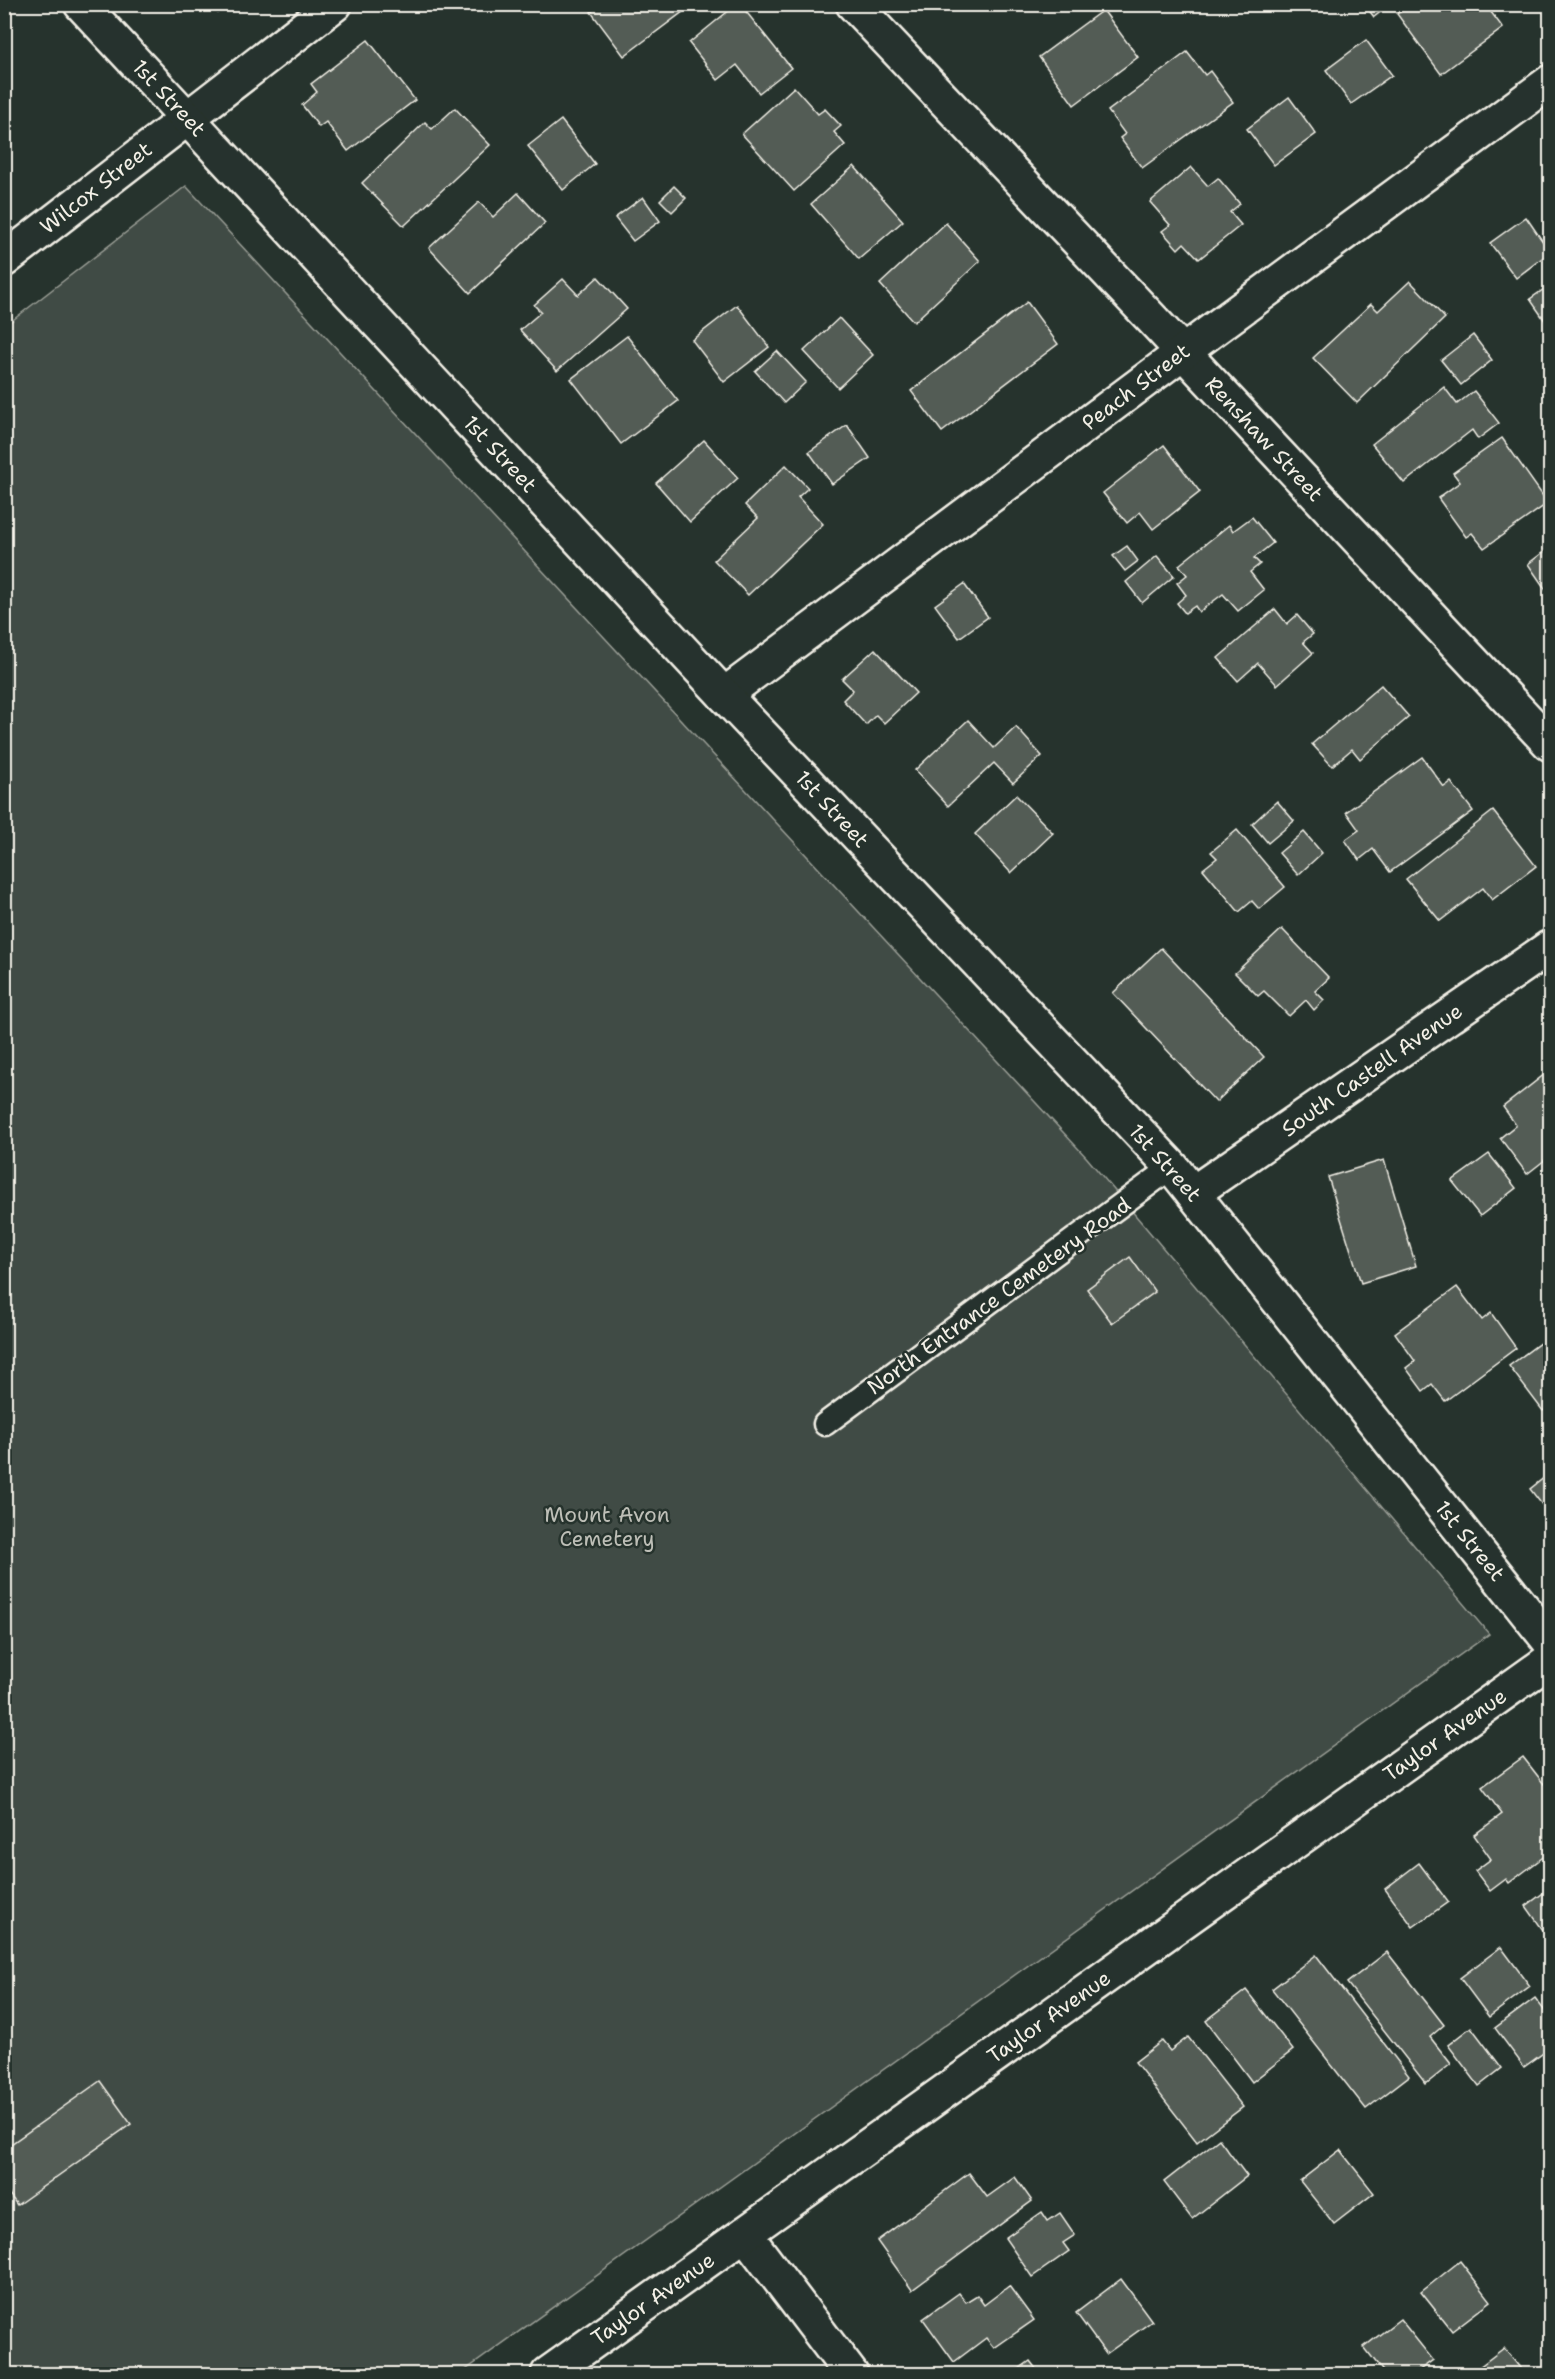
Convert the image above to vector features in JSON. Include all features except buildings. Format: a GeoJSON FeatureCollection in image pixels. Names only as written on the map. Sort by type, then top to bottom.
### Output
{"type":"FeatureCollection","features":[{"type":"Feature","properties":{"kind":"street","name":"1st Street"},"geometry":{"type":"LineString","coordinates":[[81,4],[724,695],[1172,1167],[1551,1641]]}},
{"type":"Feature","properties":{"kind":"street","name":"Wilcox Street"},"geometry":{"type":"LineString","coordinates":[[4,260],[335,4]]}},
{"type":"Feature","properties":{"kind":"street","name":"Renshaw Street"},"geometry":{"type":"LineString","coordinates":[[853,4],[1551,744]]}},
{"type":"Feature","properties":{"kind":"street","name":"Peach Street"},"geometry":{"type":"LineString","coordinates":[[724,695],[1183,352],[1551,82]]}},
{"type":"Feature","properties":{"kind":"street","name":"South Castell Avenue"},"geometry":{"type":"LineString","coordinates":[[1193,1193],[1551,947]]}},
{"type":"Feature","properties":{"kind":"street","name":"Taylor Avenue"},"geometry":{"type":"LineString","coordinates":[[548,2374],[1551,1660]]}},
{"type":"Feature","properties":{"kind":"street"},"geometry":{"type":"LineString","coordinates":[[745,2234],[851,2374]]}},
{"type":"Feature","properties":{"kind":"lane","name":"North Entrance Cemetery Road"},"geometry":{"type":"LineString","coordinates":[[825,1424],[1172,1167]]}},
{"type":"Feature","properties":{"kind":"green space","name":"Mount Avon Cemetery"},"geometry":{"type":"Polygon","coordinates":[[[186,186],[1087,1158],[1489,1634],[460,2374],[5,2374],[5,326],[186,186]]]}}]}
